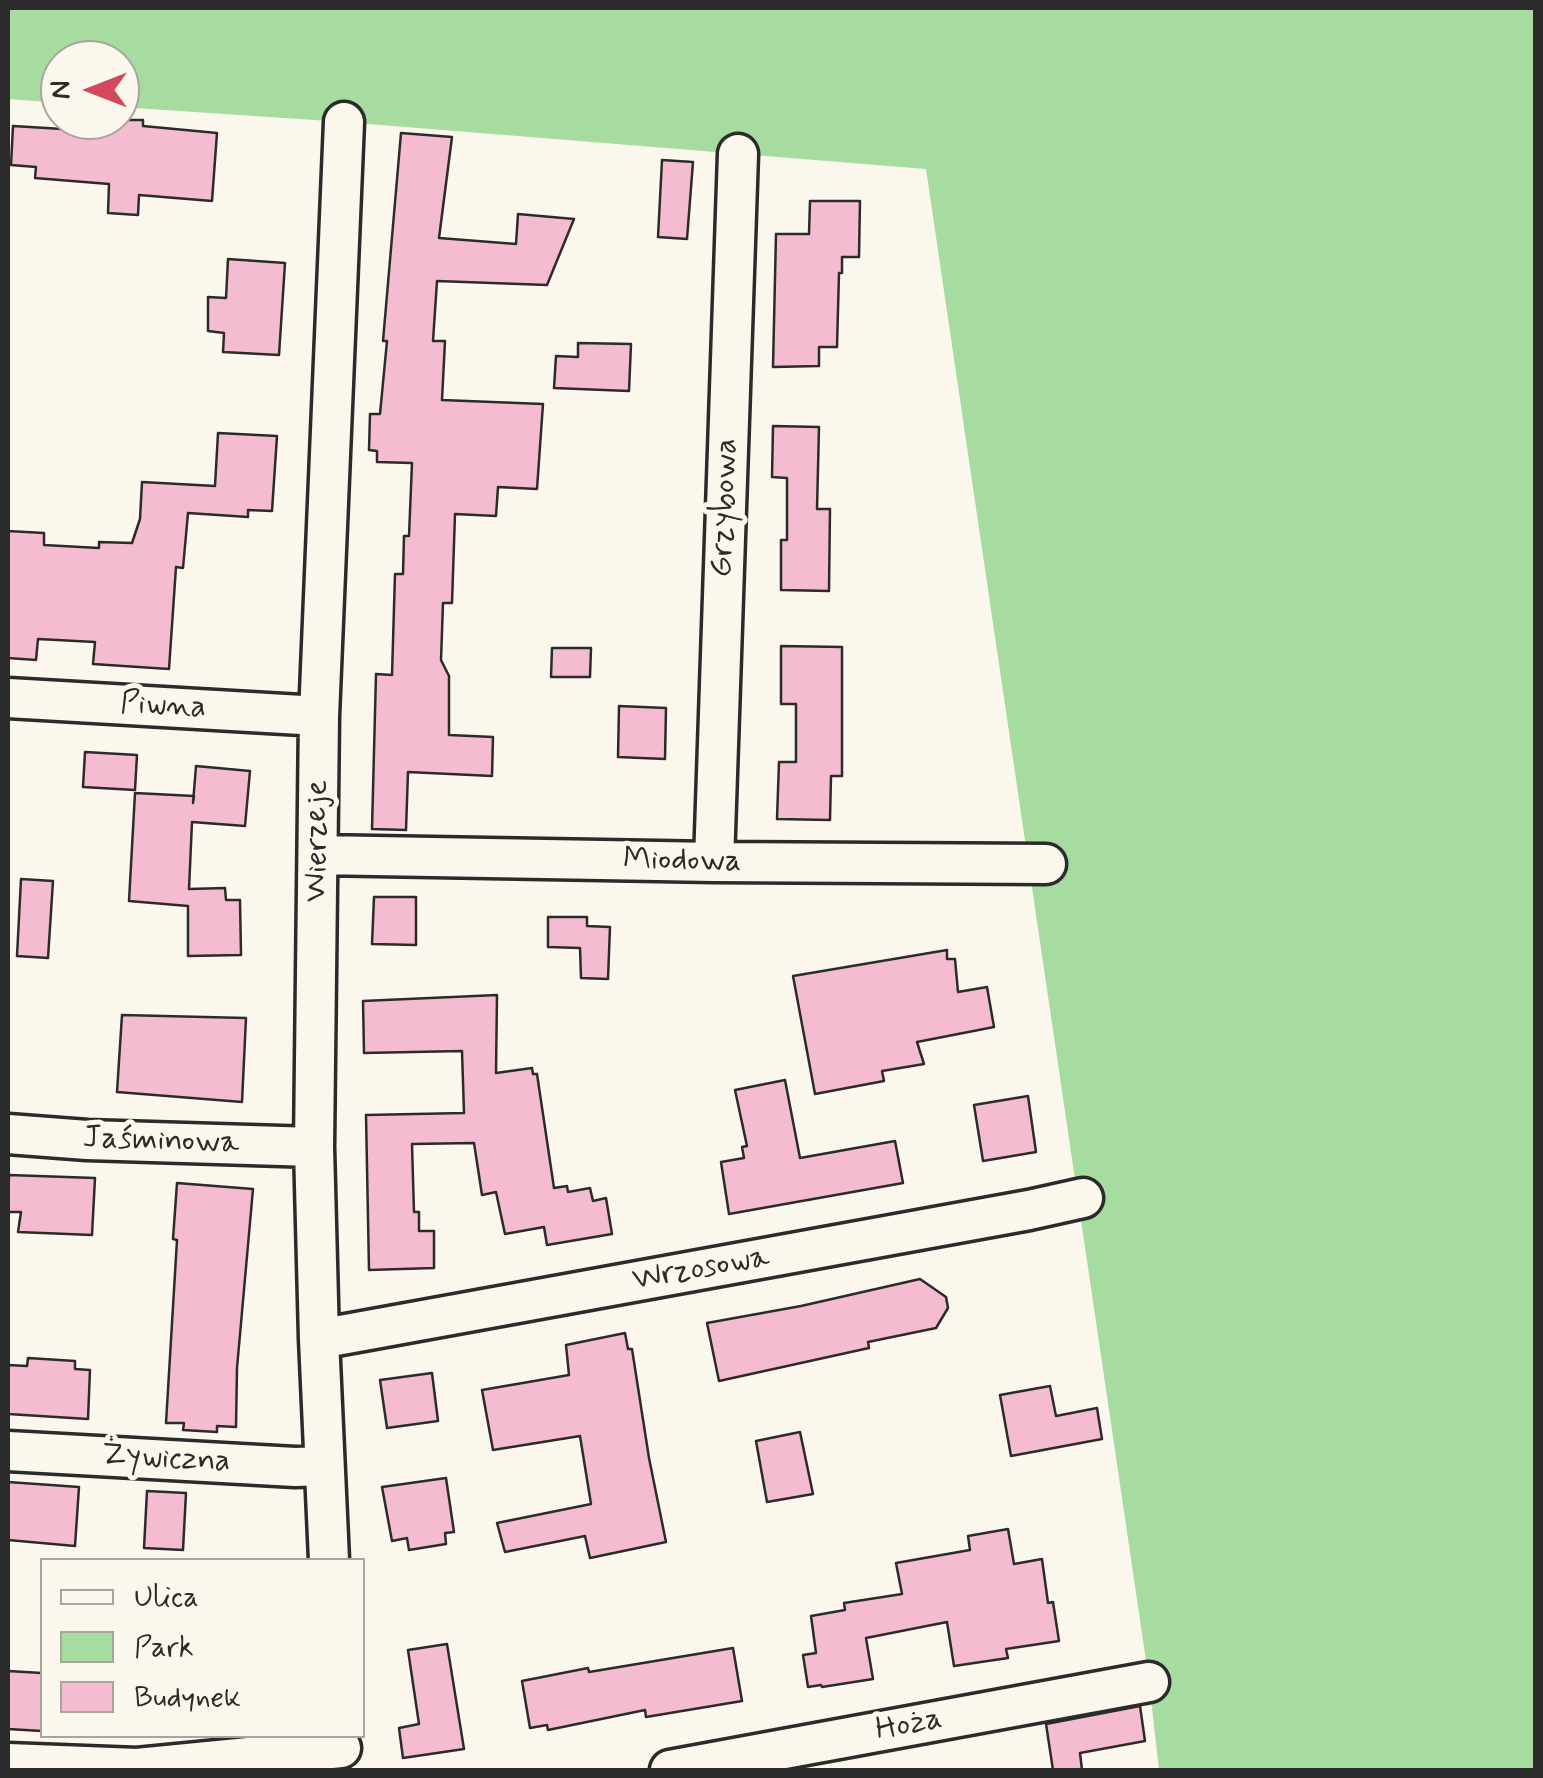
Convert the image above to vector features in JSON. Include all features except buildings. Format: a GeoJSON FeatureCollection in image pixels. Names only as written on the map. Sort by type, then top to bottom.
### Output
{"type":"FeatureCollection","features":[{"type":"Feature","properties":{"kind":"street","name":"Wierzeje"},"geometry":{"type":"LineString","coordinates":[[330,1558],[314,1147],[319,716],[344,122]]}},
{"type":"Feature","properties":{"kind":"street","name":"Grzybowa"},"geometry":{"type":"LineString","coordinates":[[714,862],[738,154]]}},
{"type":"Feature","properties":{"kind":"street","name":"Piwna"},"geometry":{"type":"LineString","coordinates":[[8,698],[319,716]]}},
{"type":"Feature","properties":{"kind":"street","name":"Miodowa"},"geometry":{"type":"LineString","coordinates":[[319,855],[1046,864]]}},
{"type":"Feature","properties":{"kind":"street","name":"Jaśminowa"},"geometry":{"type":"LineString","coordinates":[[8,1134],[314,1147]]}},
{"type":"Feature","properties":{"kind":"street","name":"Wrzosowa"},"geometry":{"type":"LineString","coordinates":[[319,1339],[1082,1198]]}},
{"type":"Feature","properties":{"kind":"street","name":"Żywiczna"},"geometry":{"type":"LineString","coordinates":[[8,1451],[324,1466]]}},
{"type":"Feature","properties":{"kind":"street","name":"Hoża"},"geometry":{"type":"LineString","coordinates":[[670,1770],[1148,1682]]}},
{"type":"Feature","properties":{"kind":"street"},"geometry":{"type":"LineString","coordinates":[[8,1763],[136,1768],[342,1752]]}},
{"type":"Feature","properties":{"kind":"green space"},"geometry":{"type":"Polygon","coordinates":[[[8,8],[1535,8],[1535,1770],[1159,1770],[926,169],[140,108],[140,40],[40,40],[40,101],[8,99],[8,8]]]}}]}
